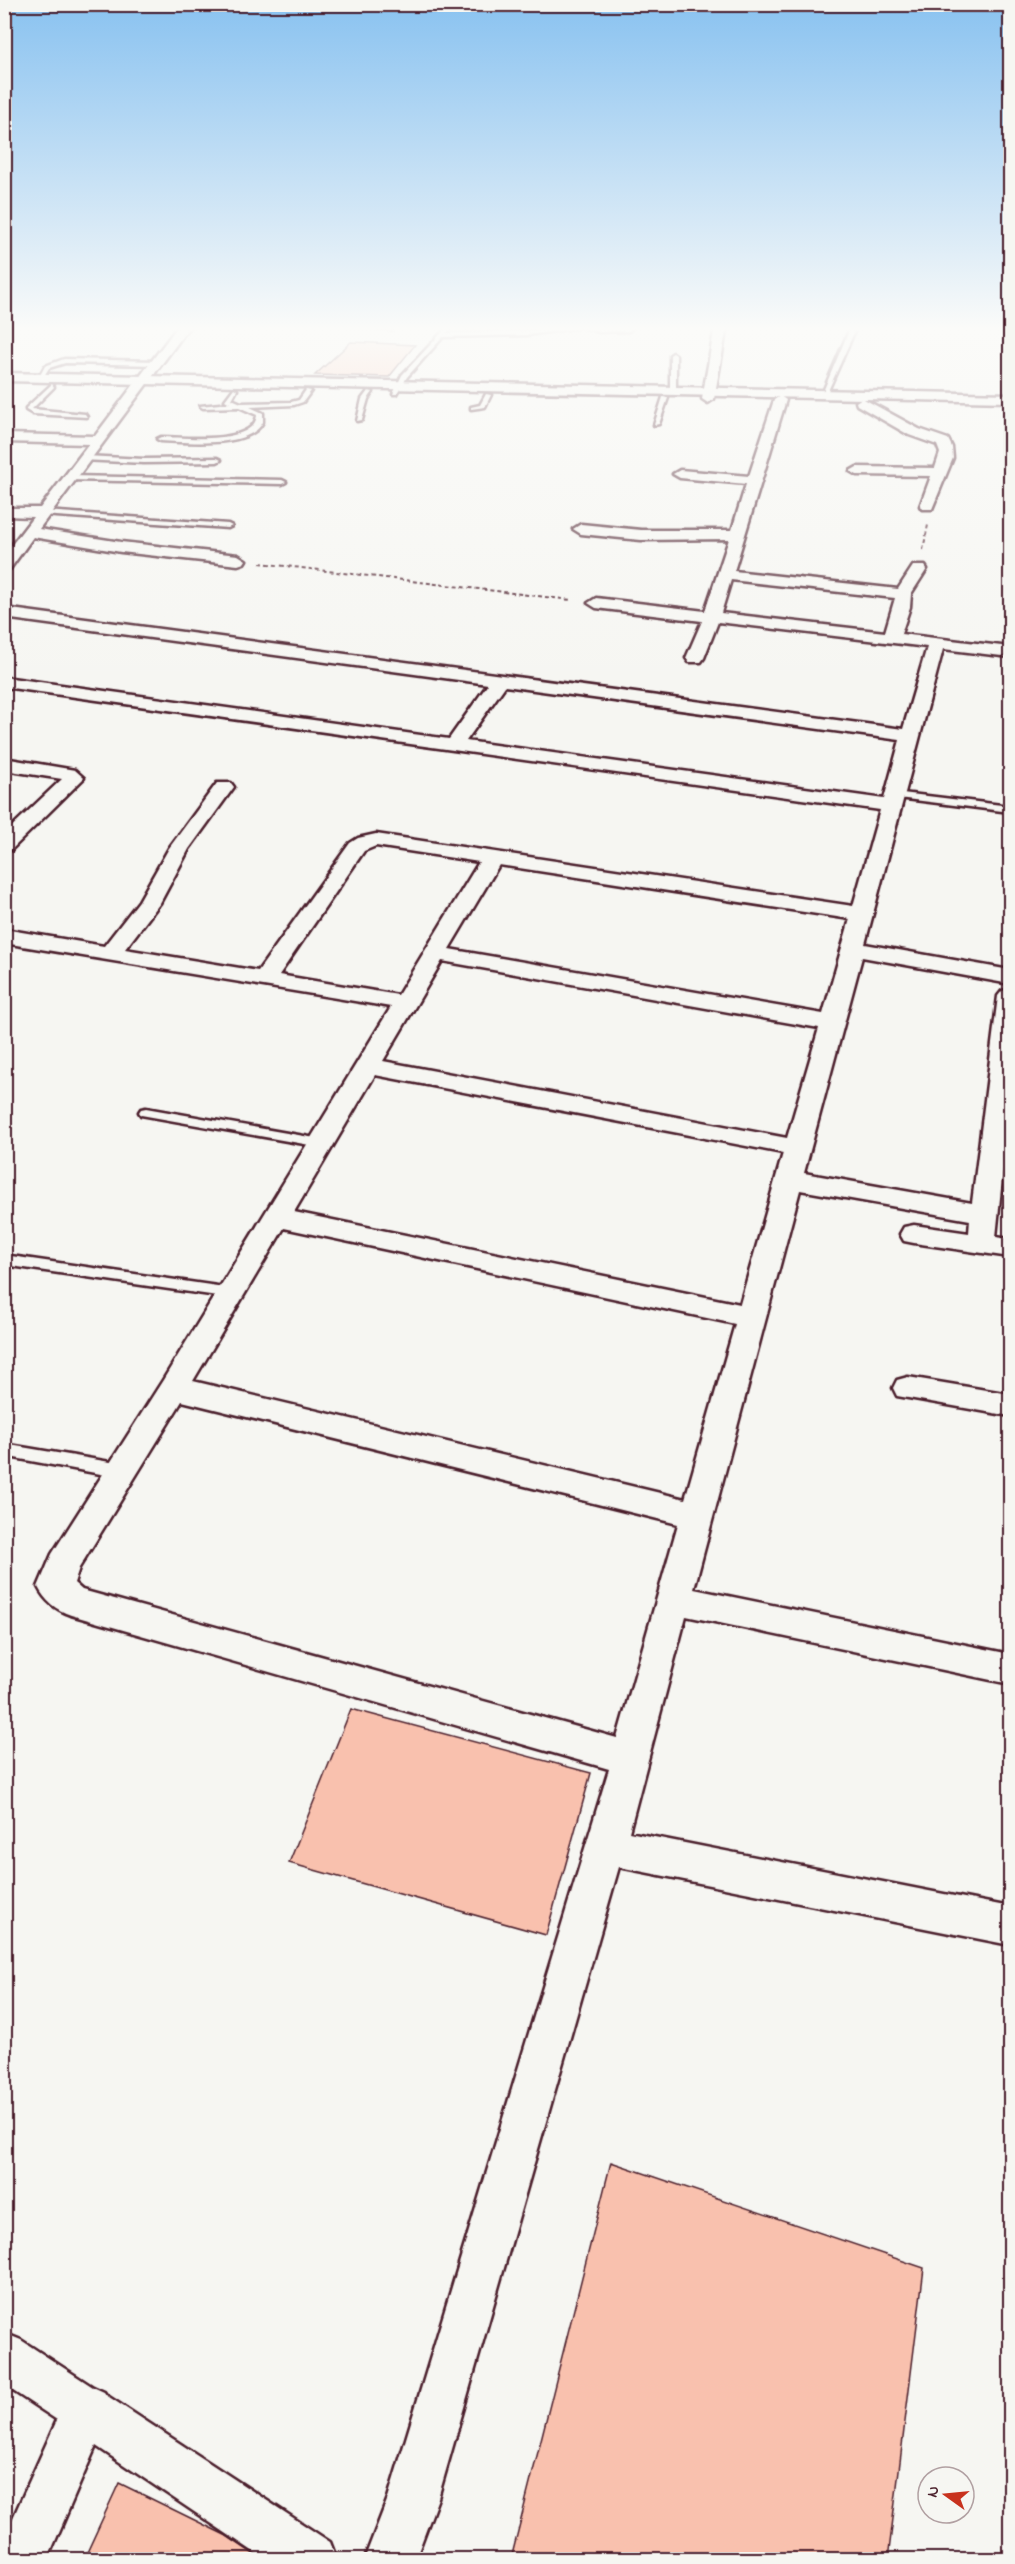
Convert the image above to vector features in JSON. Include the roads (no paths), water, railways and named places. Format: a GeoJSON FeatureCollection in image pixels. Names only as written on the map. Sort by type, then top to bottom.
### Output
{"type":"FeatureCollection","features":[{"type":"Feature","properties":{"kind":"street"},"geometry":{"type":"LineString","coordinates":[[4,566],[94,446]]}},
{"type":"Feature","properties":{"kind":"street"},"geometry":{"type":"LineString","coordinates":[[695,658],[712,616],[765,446]]}},
{"type":"Feature","properties":{"kind":"street"},"geometry":{"type":"LineString","coordinates":[[927,506],[947,459],[945,446]]}},
{"type":"Feature","properties":{"kind":"street"},"geometry":{"type":"LineString","coordinates":[[857,471],[940,472]]}},
{"type":"Feature","properties":{"kind":"street"},"geometry":{"type":"LineString","coordinates":[[680,474],[754,481]]}},
{"type":"Feature","properties":{"kind":"street"},"geometry":{"type":"LineString","coordinates":[[4,512],[45,513]]}},
{"type":"Feature","properties":{"kind":"street"},"geometry":{"type":"LineString","coordinates":[[581,529],[641,535],[738,534]]}},
{"type":"Feature","properties":{"kind":"street"},"geometry":{"type":"LineString","coordinates":[[30,532],[121,547],[238,560]]}},
{"type":"Feature","properties":{"kind":"street"},"geometry":{"type":"LineString","coordinates":[[891,638],[902,607],[903,594],[919,569]]}},
{"type":"Feature","properties":{"kind":"street"},"geometry":{"type":"LineString","coordinates":[[725,575],[903,594]]}},
{"type":"Feature","properties":{"kind":"street"},"geometry":{"type":"LineString","coordinates":[[596,603],[1011,652]]}},
{"type":"Feature","properties":{"kind":"street"},"geometry":{"type":"LineString","coordinates":[[4,613],[911,736]]}},
{"type":"Feature","properties":{"kind":"street"},"geometry":{"type":"LineString","coordinates":[[389,2559],[412,2498],[606,1846],[936,644]]}},
{"type":"Feature","properties":{"kind":"street"},"geometry":{"type":"LineString","coordinates":[[454,745],[501,679]]}},
{"type":"Feature","properties":{"kind":"street"},"geometry":{"type":"LineString","coordinates":[[4,682],[454,745],[893,801]]}},
{"type":"Feature","properties":{"kind":"street"},"geometry":{"type":"LineString","coordinates":[[4,764],[68,774],[74,778],[4,846]]}},
{"type":"Feature","properties":{"kind":"street"},"geometry":{"type":"LineString","coordinates":[[109,955],[148,903],[178,848],[224,787]]}},
{"type":"Feature","properties":{"kind":"street"},"geometry":{"type":"LineString","coordinates":[[264,980],[357,847],[365,842],[376,840],[862,914]]}},
{"type":"Feature","properties":{"kind":"street"},"geometry":{"type":"LineString","coordinates":[[493,857],[174,1388],[64,1564],[55,1587],[71,1601],[630,1758]]}},
{"type":"Feature","properties":{"kind":"street"},"geometry":{"type":"LineString","coordinates":[[4,936],[406,1003]]}},
{"type":"Feature","properties":{"kind":"street"},"geometry":{"type":"LineString","coordinates":[[852,948],[1011,977]]}},
{"type":"Feature","properties":{"kind":"street"},"geometry":{"type":"LineString","coordinates":[[435,953],[832,1023]]}},
{"type":"Feature","properties":{"kind":"street"},"geometry":{"type":"LineString","coordinates":[[981,1244],[1011,996]]}},
{"type":"Feature","properties":{"kind":"street"},"geometry":{"type":"LineString","coordinates":[[368,1066],[793,1163],[985,1214]]}},
{"type":"Feature","properties":{"kind":"street"},"geometry":{"type":"LineString","coordinates":[[276,1217],[751,1317]]}},
{"type":"Feature","properties":{"kind":"street"},"geometry":{"type":"LineString","coordinates":[[914,1234],[1011,1248]]}},
{"type":"Feature","properties":{"kind":"street"},"geometry":{"type":"LineString","coordinates":[[174,1388],[696,1515]]}},
{"type":"Feature","properties":{"kind":"street"},"geometry":{"type":"LineString","coordinates":[[908,1388],[1011,1405]]}},
{"type":"Feature","properties":{"kind":"street"},"geometry":{"type":"LineString","coordinates":[[673,1599],[1011,1669]]}},
{"type":"Feature","properties":{"kind":"street"},"geometry":{"type":"LineString","coordinates":[[606,1846],[1011,1926]]}},
{"type":"Feature","properties":{"kind":"street"},"geometry":{"type":"LineString","coordinates":[[4,2357],[87,2409],[312,2559]]}},
{"type":"Feature","properties":{"kind":"street"},"geometry":{"type":"LineString","coordinates":[[21,2559],[87,2409]]}},
{"type":"Feature","properties":{"kind":"lane"},"geometry":{"type":"LineString","coordinates":[[86,458],[144,461],[217,460]]}},
{"type":"Feature","properties":{"kind":"lane"},"geometry":{"type":"LineString","coordinates":[[70,478],[282,482]]}},
{"type":"Feature","properties":{"kind":"lane"},"geometry":{"type":"LineString","coordinates":[[45,513],[228,526]]}},
{"type":"Feature","properties":{"kind":"lane"},"geometry":{"type":"LineString","coordinates":[[893,801],[1011,809]]}},
{"type":"Feature","properties":{"kind":"lane"},"geometry":{"type":"LineString","coordinates":[[146,1112],[321,1143]]}},
{"type":"Feature","properties":{"kind":"lane"},"geometry":{"type":"LineString","coordinates":[[4,1260],[231,1293]]}},
{"type":"Feature","properties":{"kind":"lane"},"geometry":{"type":"LineString","coordinates":[[4,1450],[122,1471]]}}]}
